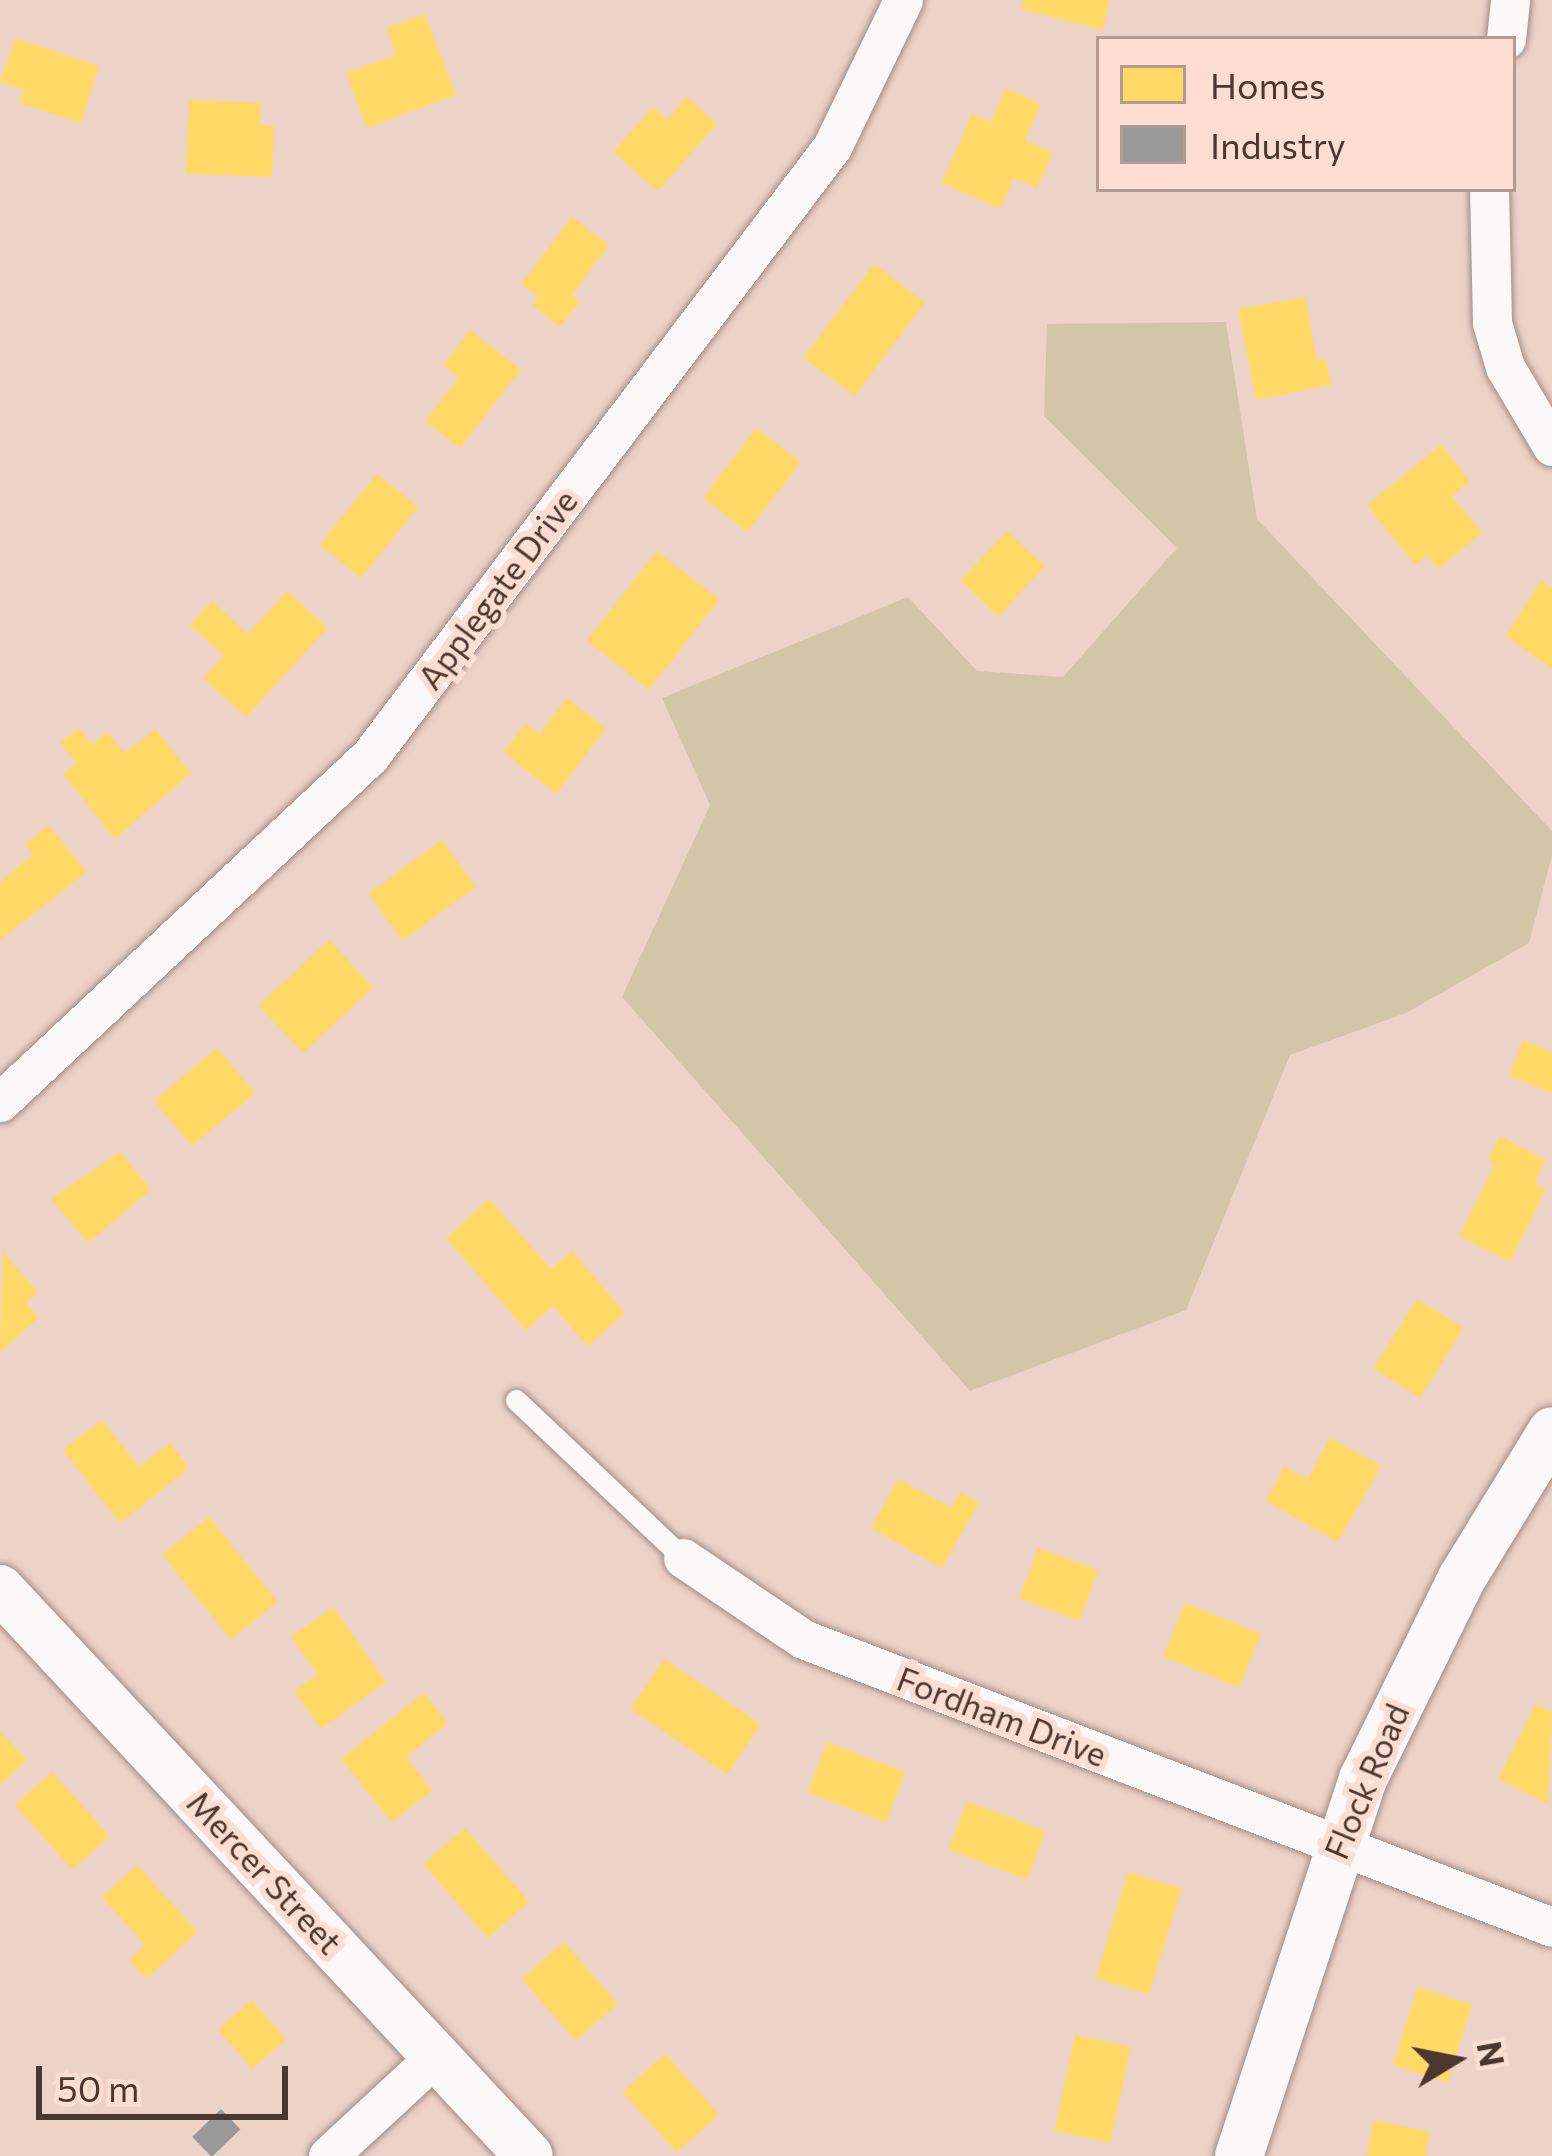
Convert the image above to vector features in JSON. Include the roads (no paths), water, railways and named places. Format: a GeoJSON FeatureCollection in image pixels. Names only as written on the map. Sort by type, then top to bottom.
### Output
{"type":"FeatureCollection","features":[{"type":"Feature","properties":{"kind":"street","name":"Applegate Drive"},"geometry":{"type":"LineString","coordinates":[[0,1102],[370,757],[832,147],[903,0]]}},
{"type":"Feature","properties":{"kind":"street"},"geometry":{"type":"LineString","coordinates":[[1506,36],[1510,0]]}},
{"type":"Feature","properties":{"kind":"street"},"geometry":{"type":"LineString","coordinates":[[1489,192],[1492,322],[1505,367],[1552,446]]}},
{"type":"Feature","properties":{"kind":"street","name":"Flock Road"},"geometry":{"type":"LineString","coordinates":[[1239,2156],[1336,1845],[1452,1598],[1552,1431]]}},
{"type":"Feature","properties":{"kind":"street","name":"Fordham Drive"},"geometry":{"type":"LineString","coordinates":[[683,1558],[803,1639],[1552,1927]]}},
{"type":"Feature","properties":{"kind":"street","name":"Mercer Street"},"geometry":{"type":"LineString","coordinates":[[0,1589],[529,2156]]}},
{"type":"Feature","properties":{"kind":"street"},"geometry":{"type":"LineString","coordinates":[[328,2156],[437,2055]]}},
{"type":"Feature","properties":{"kind":"lane"},"geometry":{"type":"LineString","coordinates":[[516,1400],[683,1558]]}}]}
